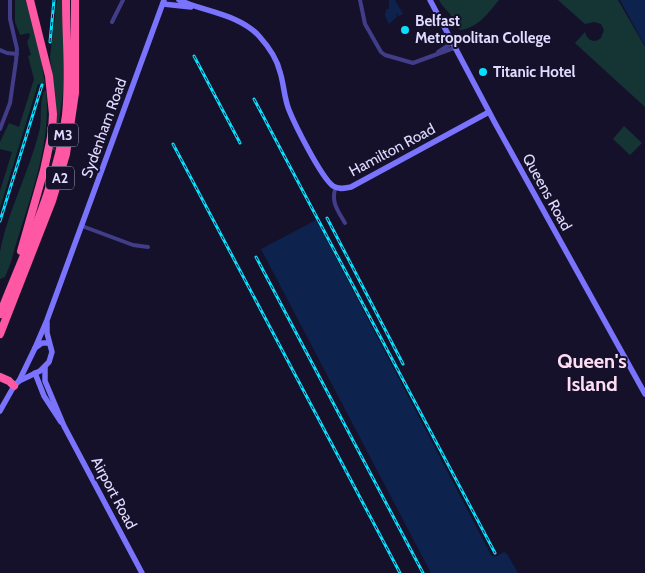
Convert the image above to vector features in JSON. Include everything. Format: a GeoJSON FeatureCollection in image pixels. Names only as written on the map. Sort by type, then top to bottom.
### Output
{"type":"FeatureCollection","features":[{"type":"Feature","properties":{"kind":"highway","name":"A2"},"geometry":{"type":"LineString","coordinates":[[0,314],[20,263],[21,248],[49,150],[53,114],[49,76],[32,0]]}},
{"type":"Feature","properties":{"kind":"highway","name":"M3"},"geometry":{"type":"LineString","coordinates":[[20,263],[50,185],[63,134],[68,85],[66,0]]}},
{"type":"Feature","properties":{"kind":"highway","name":"A2"},"geometry":{"type":"LineString","coordinates":[[0,334],[52,201],[66,154],[75,93],[75,0]]}},
{"type":"Feature","properties":{"kind":"highway"},"geometry":{"type":"LineString","coordinates":[[2,377],[16,383]]}},
{"type":"Feature","properties":{"kind":"street"},"geometry":{"type":"LineString","coordinates":[[0,129],[10,104],[17,54],[10,19],[10,0]]}},
{"type":"Feature","properties":{"kind":"street"},"geometry":{"type":"LineString","coordinates":[[112,22],[124,0]]}},
{"type":"Feature","properties":{"kind":"street","name":"Hamilton Road"},"geometry":{"type":"LineString","coordinates":[[179,0],[194,7]]}},
{"type":"Feature","properties":{"kind":"street"},"geometry":{"type":"LineString","coordinates":[[360,0],[365,24],[381,52],[410,62],[423,60],[453,45]]}},
{"type":"Feature","properties":{"kind":"street","name":"Queens Road"},"geometry":{"type":"LineString","coordinates":[[430,0],[489,112],[645,394]]}},
{"type":"Feature","properties":{"kind":"street","name":"Hamilton Road"},"geometry":{"type":"LineString","coordinates":[[163,2],[194,7],[227,16],[242,23],[259,36],[270,50],[280,70],[288,109],[325,177],[336,187],[342,189],[356,184],[489,112]]}},
{"type":"Feature","properties":{"kind":"street","name":"Sydenham Road"},"geometry":{"type":"LineString","coordinates":[[0,410],[30,360],[47,320],[163,2]]}},
{"type":"Feature","properties":{"kind":"street"},"geometry":{"type":"LineString","coordinates":[[0,50],[17,54]]}},
{"type":"Feature","properties":{"kind":"street"},"geometry":{"type":"LineString","coordinates":[[336,187],[333,194],[334,204],[345,223]]}},
{"type":"Feature","properties":{"kind":"street"},"geometry":{"type":"LineString","coordinates":[[82,226],[133,245],[148,247]]}},
{"type":"Feature","properties":{"kind":"street","name":"Sydenham Road"},"geometry":{"type":"LineString","coordinates":[[45,367],[49,362],[52,352],[47,333],[47,320]]}},
{"type":"Feature","properties":{"kind":"street"},"geometry":{"type":"LineString","coordinates":[[35,348],[42,343],[49,343]]}},
{"type":"Feature","properties":{"kind":"street","name":"Airport Road"},"geometry":{"type":"LineString","coordinates":[[30,360],[39,387],[50,407],[64,426]]}},
{"type":"Feature","properties":{"kind":"street"},"geometry":{"type":"LineString","coordinates":[[16,383],[45,367]]}},
{"type":"Feature","properties":{"kind":"street","name":"Airport Road"},"geometry":{"type":"LineString","coordinates":[[45,367],[45,382],[64,426],[142,573]]}},
{"type":"Feature","properties":{"kind":"green space"},"geometry":{"type":"Polygon","coordinates":[[[15,0],[26,0],[41,58],[45,85],[38,84],[0,208],[0,191],[12,152],[0,149],[0,142],[9,123],[19,127],[34,79],[28,56],[31,55],[27,42],[30,36],[29,33],[20,35],[15,22],[15,0]]]}},
{"type":"Feature","properties":{"kind":"green space"},"geometry":{"type":"Polygon","coordinates":[[[57,0],[63,0],[63,92],[55,151],[52,150],[56,126],[50,57],[57,0]]]}},
{"type":"Feature","properties":{"kind":"green space"},"geometry":{"type":"Polygon","coordinates":[[[439,0],[499,0],[487,15],[477,23],[460,30],[439,0]]]}},
{"type":"Feature","properties":{"kind":"green space"},"geometry":{"type":"Polygon","coordinates":[[[558,0],[618,0],[645,47],[645,107],[575,43],[585,32],[591,40],[596,41],[601,38],[604,30],[601,24],[594,22],[585,24],[558,0]]]}},
{"type":"Feature","properties":{"kind":"green space"},"geometry":{"type":"Polygon","coordinates":[[[44,91],[46,91],[47,113],[42,156],[11,262],[5,277],[0,279],[0,252],[36,144],[40,128],[44,91]]]}},
{"type":"Feature","properties":{"kind":"green space"},"geometry":{"type":"Polygon","coordinates":[[[624,126],[642,143],[630,155],[613,139],[624,126]]]}},
{"type":"Feature","properties":{"kind":"water"},"geometry":{"type":"Polygon","coordinates":[[[389,0],[395,0],[403,14],[399,16],[396,13],[397,17],[389,24],[385,16],[386,9],[389,9],[389,0]]]}},
{"type":"Feature","properties":{"kind":"water"},"geometry":{"type":"Polygon","coordinates":[[[620,0],[645,0],[645,46],[620,0]]]}},
{"type":"Feature","properties":{"kind":"water"},"geometry":{"type":"Polygon","coordinates":[[[316,220],[491,555],[495,557],[504,552],[507,554],[518,573],[431,573],[261,249],[316,220]]]}},
{"type":"Feature","properties":{"kind":"railway"},"geometry":{"type":"LineString","coordinates":[[50,42],[54,0]]}},
{"type":"Feature","properties":{"kind":"railway"},"geometry":{"type":"LineString","coordinates":[[194,56],[240,143]]}},
{"type":"Feature","properties":{"kind":"railway"},"geometry":{"type":"LineString","coordinates":[[0,221],[42,85]]}},
{"type":"Feature","properties":{"kind":"railway"},"geometry":{"type":"LineString","coordinates":[[254,99],[495,553]]}},
{"type":"Feature","properties":{"kind":"railway"},"geometry":{"type":"LineString","coordinates":[[173,144],[400,573]]}},
{"type":"Feature","properties":{"kind":"railway"},"geometry":{"type":"LineString","coordinates":[[327,218],[403,364]]}},
{"type":"Feature","properties":{"kind":"railway"},"geometry":{"type":"LineString","coordinates":[[256,257],[423,573]]}},
{"type":"Feature","properties":{"kind":"place","name":"Belfast Metropolitan College"},"geometry":{"type":"Point","coordinates":[405,30]}},
{"type":"Feature","properties":{"kind":"place","name":"Titanic Hotel"},"geometry":{"type":"Point","coordinates":[483,72]}},
{"type":"Feature","properties":{"kind":"district","name":"Queen's Island"},"geometry":{"type":"Point","coordinates":[592,372]}}]}
